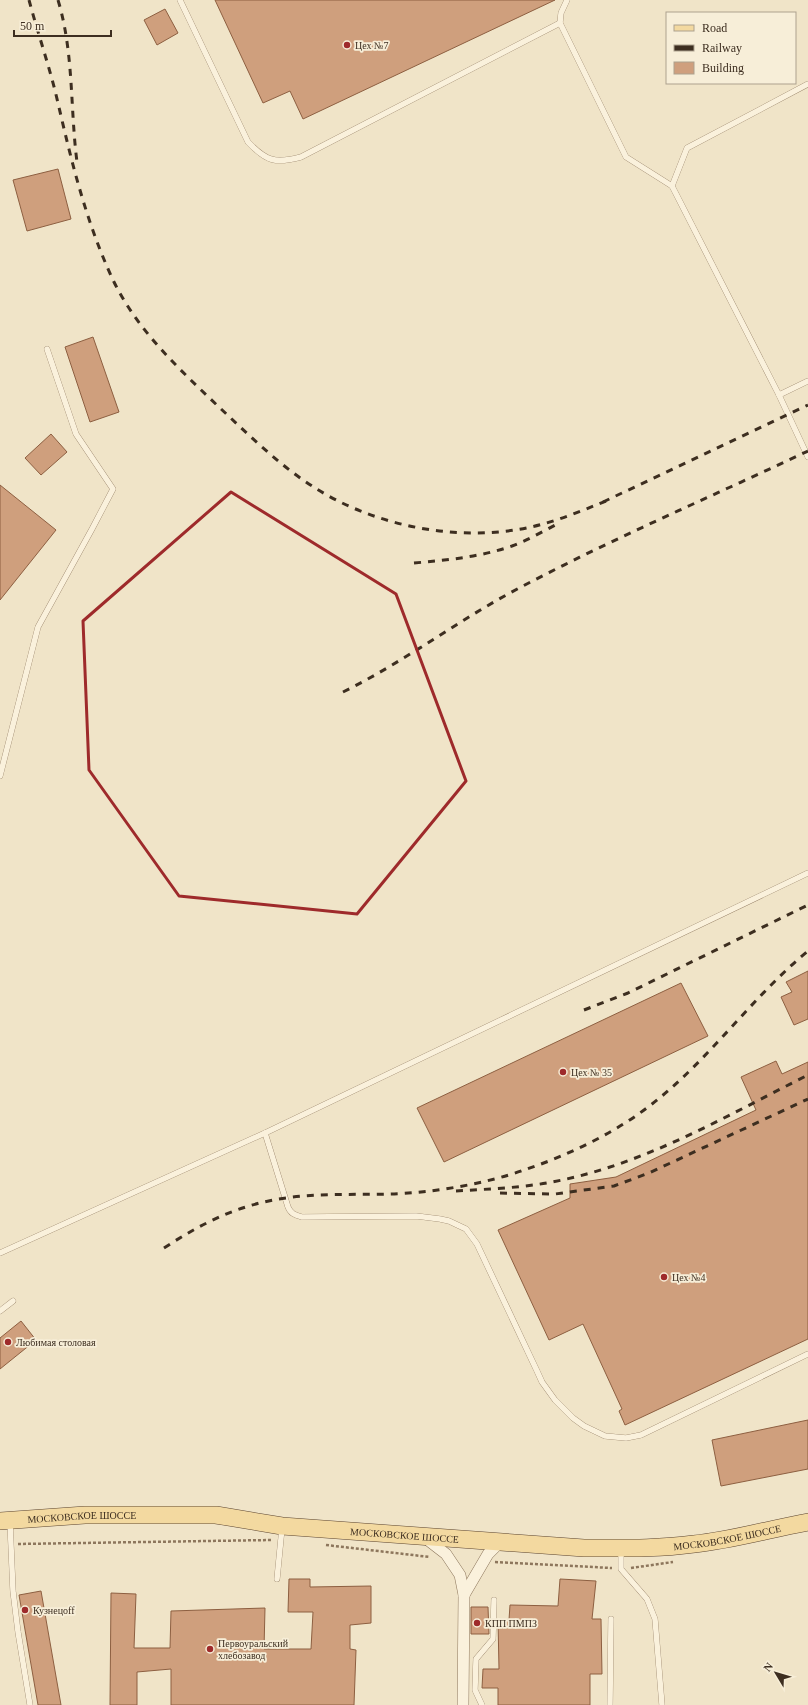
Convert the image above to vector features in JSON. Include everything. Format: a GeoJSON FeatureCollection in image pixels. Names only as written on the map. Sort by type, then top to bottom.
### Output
{"type":"FeatureCollection","features":[{"type":"Feature","properties":{"kind":"main road","name":"МОСКОВСКОЕ ШОССЕ"},"geometry":{"type":"LineString","coordinates":[[5,1520],[85,1515],[216,1515],[282,1526],[584,1548],[657,1548],[696,1544],[808,1522]]}},
{"type":"Feature","properties":{"kind":"street"},"geometry":{"type":"LineString","coordinates":[[421,1536],[446,1554],[460,1575],[464,1595],[463,1705]]}},
{"type":"Feature","properties":{"kind":"street"},"geometry":{"type":"LineString","coordinates":[[464,1595],[486,1558],[500,1541]]}},
{"type":"Feature","properties":{"kind":"lane"},"geometry":{"type":"LineString","coordinates":[[180,0],[248,142],[258,154],[271,160],[285,161],[301,157],[560,23]]}},
{"type":"Feature","properties":{"kind":"lane"},"geometry":{"type":"LineString","coordinates":[[566,0],[560,23],[626,156],[672,186],[779,395],[808,457]]}},
{"type":"Feature","properties":{"kind":"lane"},"geometry":{"type":"LineString","coordinates":[[672,186],[687,148],[808,84]]}},
{"type":"Feature","properties":{"kind":"lane"},"geometry":{"type":"LineString","coordinates":[[0,776],[38,627],[113,489],[76,434],[47,350]]}},
{"type":"Feature","properties":{"kind":"lane"},"geometry":{"type":"LineString","coordinates":[[779,395],[808,381]]}},
{"type":"Feature","properties":{"kind":"lane"},"geometry":{"type":"LineString","coordinates":[[0,1253],[265,1133],[808,873]]}},
{"type":"Feature","properties":{"kind":"lane"},"geometry":{"type":"LineString","coordinates":[[265,1133],[288,1207],[296,1216],[416,1216],[449,1221],[466,1230],[478,1244],[545,1387],[555,1400],[573,1418],[599,1434],[615,1438],[626,1438],[641,1435],[808,1354]]}},
{"type":"Feature","properties":{"kind":"lane"},"geometry":{"type":"LineString","coordinates":[[0,1311],[13,1301]]}},
{"type":"Feature","properties":{"kind":"lane"},"geometry":{"type":"LineString","coordinates":[[5,1520],[18,1632],[30,1705]]}},
{"type":"Feature","properties":{"kind":"lane"},"geometry":{"type":"LineString","coordinates":[[277,1579],[282,1526]]}},
{"type":"Feature","properties":{"kind":"lane"},"geometry":{"type":"LineString","coordinates":[[620,1548],[621,1569],[647,1599],[655,1619],[662,1705]]}},
{"type":"Feature","properties":{"kind":"lane"},"geometry":{"type":"LineString","coordinates":[[482,1705],[475,1690],[476,1659],[493,1639],[494,1600]]}},
{"type":"Feature","properties":{"kind":"lane"},"geometry":{"type":"LineString","coordinates":[[610,1705],[611,1619]]}},
{"type":"Feature","properties":{"kind":"highlighted area"},"geometry":{"type":"Polygon","coordinates":[[[231,492],[396,594],[466,781],[357,914],[179,896],[89,770],[83,621],[231,492]]]}},
{"type":"Feature","properties":{"kind":"building","name":"Цех №7"},"geometry":{"type":"Polygon","coordinates":[[[215,0],[555,0],[303,119],[290,91],[263,103],[215,0]]]}},
{"type":"Feature","properties":{"kind":"building"},"geometry":{"type":"Polygon","coordinates":[[[165,9],[178,33],[157,45],[144,20],[165,9]]]}},
{"type":"Feature","properties":{"kind":"building"},"geometry":{"type":"Polygon","coordinates":[[[58,169],[71,219],[27,231],[13,180],[58,169]]]}},
{"type":"Feature","properties":{"kind":"building"},"geometry":{"type":"Polygon","coordinates":[[[93,337],[119,412],[90,422],[65,347],[93,337]]]}},
{"type":"Feature","properties":{"kind":"building"},"geometry":{"type":"Polygon","coordinates":[[[51,434],[67,452],[41,475],[25,458],[51,434]]]}},
{"type":"Feature","properties":{"kind":"building"},"geometry":{"type":"Polygon","coordinates":[[[0,485],[56,530],[0,600],[0,485]]]}},
{"type":"Feature","properties":{"kind":"building"},"geometry":{"type":"Polygon","coordinates":[[[808,971],[808,1019],[794,1025],[781,997],[792,992],[786,982],[808,971]]]}},
{"type":"Feature","properties":{"kind":"building","name":"Цех № 35"},"geometry":{"type":"Polygon","coordinates":[[[681,983],[708,1036],[444,1162],[417,1108],[681,983]]]}},
{"type":"Feature","properties":{"kind":"building","name":"Цех №4"},"geometry":{"type":"Polygon","coordinates":[[[776,1061],[782,1074],[808,1062],[808,1339],[625,1425],[619,1411],[622,1409],[583,1324],[549,1340],[498,1230],[570,1198],[570,1184],[616,1177],[756,1110],[741,1077],[776,1061]]]}},
{"type":"Feature","properties":{"kind":"building"},"geometry":{"type":"Polygon","coordinates":[[[21,1321],[36,1340],[0,1369],[0,1338],[21,1321]]]}},
{"type":"Feature","properties":{"kind":"building"},"geometry":{"type":"Polygon","coordinates":[[[808,1420],[808,1469],[721,1486],[712,1440],[808,1420]]]}},
{"type":"Feature","properties":{"kind":"building","name":"Первоуральский хлебозавод"},"geometry":{"type":"Polygon","coordinates":[[[289,1579],[310,1579],[310,1587],[371,1586],[371,1623],[350,1625],[350,1649],[356,1650],[354,1705],[171,1705],[171,1669],[137,1672],[137,1705],[110,1705],[111,1593],[136,1594],[134,1648],[170,1648],[171,1611],[265,1608],[264,1649],[311,1649],[313,1612],[288,1612],[289,1579]]]}},
{"type":"Feature","properties":{"kind":"building"},"geometry":{"type":"Polygon","coordinates":[[[560,1579],[596,1581],[592,1619],[601,1619],[602,1674],[590,1674],[590,1705],[498,1705],[498,1688],[482,1688],[483,1669],[499,1669],[498,1620],[509,1620],[510,1605],[558,1606],[560,1579]]]}},
{"type":"Feature","properties":{"kind":"building"},"geometry":{"type":"Polygon","coordinates":[[[41,1591],[61,1705],[38,1705],[19,1595],[41,1591]]]}},
{"type":"Feature","properties":{"kind":"building","name":"КПП ПМПЗ"},"geometry":{"type":"Polygon","coordinates":[[[471,1607],[488,1607],[489,1634],[471,1634],[471,1607]]]}},
{"type":"Feature","properties":{"kind":"railway"},"geometry":{"type":"LineString","coordinates":[[29,0],[51,77],[81,194],[96,239],[114,282],[135,317],[161,349],[190,379],[264,449],[299,477],[337,501],[365,513],[393,522],[423,529],[484,533],[514,530],[551,522],[606,501]]}},
{"type":"Feature","properties":{"kind":"railway"},"geometry":{"type":"LineString","coordinates":[[58,0],[67,40],[77,162]]}},
{"type":"Feature","properties":{"kind":"railway"},"geometry":{"type":"LineString","coordinates":[[603,502],[808,405]]}},
{"type":"Feature","properties":{"kind":"railway"},"geometry":{"type":"LineString","coordinates":[[343,692],[389,667],[500,598],[523,586],[629,534],[808,451]]}},
{"type":"Feature","properties":{"kind":"railway"},"geometry":{"type":"LineString","coordinates":[[414,563],[464,558],[500,550],[524,541],[559,523]]}},
{"type":"Feature","properties":{"kind":"railway"},"geometry":{"type":"LineString","coordinates":[[584,1010],[628,993],[808,905]]}},
{"type":"Feature","properties":{"kind":"railway"},"geometry":{"type":"LineString","coordinates":[[164,1248],[193,1230],[222,1216],[269,1201],[312,1195],[390,1194],[440,1190],[492,1180],[509,1175],[575,1150],[607,1134],[638,1115],[652,1104],[693,1068],[768,988],[808,951]]}},
{"type":"Feature","properties":{"kind":"railway"},"geometry":{"type":"LineString","coordinates":[[456,1191],[528,1186],[586,1174],[619,1164],[684,1138],[808,1075]]}},
{"type":"Feature","properties":{"kind":"railway"},"geometry":{"type":"LineString","coordinates":[[500,1193],[555,1194],[614,1186],[649,1173],[808,1099]]}},
{"type":"Feature","properties":{"kind":"place","name":"Цех №7"},"geometry":{"type":"Point","coordinates":[347,45]}},
{"type":"Feature","properties":{"kind":"place","name":"Цех № 35"},"geometry":{"type":"Point","coordinates":[563,1072]}},
{"type":"Feature","properties":{"kind":"place","name":"Цех №4"},"geometry":{"type":"Point","coordinates":[664,1277]}},
{"type":"Feature","properties":{"kind":"place","name":"Любимая столовая"},"geometry":{"type":"Point","coordinates":[8,1342]}},
{"type":"Feature","properties":{"kind":"place","name":"Кузнецoff"},"geometry":{"type":"Point","coordinates":[25,1610]}},
{"type":"Feature","properties":{"kind":"place","name":"КПП ПМПЗ"},"geometry":{"type":"Point","coordinates":[477,1623]}},
{"type":"Feature","properties":{"kind":"place","name":"Первоуральский хлебозавод"},"geometry":{"type":"Point","coordinates":[210,1649]}}]}
